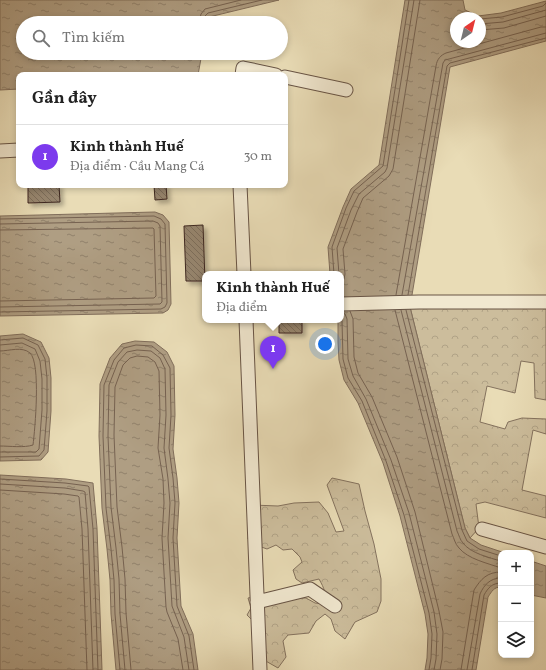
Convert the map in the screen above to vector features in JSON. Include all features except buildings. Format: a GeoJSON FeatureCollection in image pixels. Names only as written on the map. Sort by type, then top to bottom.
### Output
{"type":"FeatureCollection","features":[{"type":"Feature","properties":{"kind":"street"},"geometry":{"type":"LineString","coordinates":[[242,72],[243,68],[262,72]]}},
{"type":"Feature","properties":{"kind":"street"},"geometry":{"type":"LineString","coordinates":[[288,78],[346,90]]}},
{"type":"Feature","properties":{"kind":"street"},"geometry":{"type":"LineString","coordinates":[[0,151],[16,150]]}},
{"type":"Feature","properties":{"kind":"street"},"geometry":{"type":"LineString","coordinates":[[240,188],[244,271]]}},
{"type":"Feature","properties":{"kind":"street"},"geometry":{"type":"LineString","coordinates":[[344,304],[419,302],[546,302]]}},
{"type":"Feature","properties":{"kind":"street"},"geometry":{"type":"LineString","coordinates":[[246,323],[260,670]]}},
{"type":"Feature","properties":{"kind":"street"},"geometry":{"type":"LineString","coordinates":[[482,529],[546,547]]}},
{"type":"Feature","properties":{"kind":"street"},"geometry":{"type":"LineString","coordinates":[[257,602],[310,590],[335,606]]}},
{"type":"Feature","properties":{"kind":"green space"},"geometry":{"type":"Polygon","coordinates":[[[546,305],[546,400],[535,398],[534,363],[521,361],[515,393],[487,386],[480,422],[505,429],[508,422],[522,418],[546,419],[546,434],[533,430],[522,490],[546,496],[546,518],[485,502],[476,504],[479,528],[470,538],[465,528],[410,307],[546,305]]]}},
{"type":"Feature","properties":{"kind":"green space"},"geometry":{"type":"Polygon","coordinates":[[[332,478],[359,484],[381,579],[381,601],[377,612],[355,622],[345,639],[335,631],[331,619],[325,614],[316,621],[309,633],[288,635],[283,641],[286,657],[278,668],[264,660],[258,626],[247,615],[251,608],[248,598],[263,595],[306,598],[315,603],[324,604],[325,594],[324,588],[319,579],[302,583],[296,579],[293,570],[302,562],[300,557],[292,549],[283,550],[276,545],[267,549],[256,545],[248,539],[252,505],[278,506],[294,503],[319,502],[328,513],[336,532],[344,531],[327,485],[332,478]]]}},
{"type":"Feature","properties":{"kind":"water"},"geometry":{"type":"Polygon","coordinates":[[[0,0],[279,0],[213,16],[16,16],[16,60],[201,60],[199,72],[16,72],[16,89],[0,90],[0,0]]]}},
{"type":"Feature","properties":{"kind":"water"},"geometry":{"type":"Polygon","coordinates":[[[405,0],[463,0],[465,10],[469,12],[450,12],[450,48],[486,48],[486,15],[501,13],[546,1],[546,41],[450,67],[410,307],[465,528],[470,538],[481,545],[498,551],[498,588],[492,591],[488,597],[476,670],[425,670],[428,634],[425,614],[400,516],[383,463],[358,403],[344,380],[339,360],[338,323],[344,323],[344,271],[330,271],[328,247],[351,189],[379,165],[405,0]]]}},
{"type":"Feature","properties":{"kind":"water"},"geometry":{"type":"Polygon","coordinates":[[[155,212],[163,215],[169,222],[171,304],[168,310],[163,313],[0,316],[0,216],[155,212]]]}},
{"type":"Feature","properties":{"kind":"water"},"geometry":{"type":"Polygon","coordinates":[[[23,334],[41,342],[49,358],[51,378],[51,411],[48,452],[41,460],[0,461],[0,336],[23,334]]]}},
{"type":"Feature","properties":{"kind":"water"},"geometry":{"type":"Polygon","coordinates":[[[135,341],[154,342],[167,352],[174,366],[175,415],[173,449],[179,503],[177,538],[181,606],[193,634],[198,670],[116,670],[111,614],[110,580],[102,508],[99,436],[100,384],[110,358],[122,344],[135,341]]]}},
{"type":"Feature","properties":{"kind":"water"},"geometry":{"type":"Polygon","coordinates":[[[0,475],[66,479],[93,483],[97,528],[102,670],[0,670],[0,475]]]}},
{"type":"Feature","properties":{"kind":"water"},"geometry":{"type":"Polygon","coordinates":[[[534,562],[546,566],[546,598],[534,596],[534,562]]]}},
{"type":"Feature","properties":{"kind":"place","name":"Kinh thành Huế"},"geometry":{"type":"Point","coordinates":[273,369]}}]}
